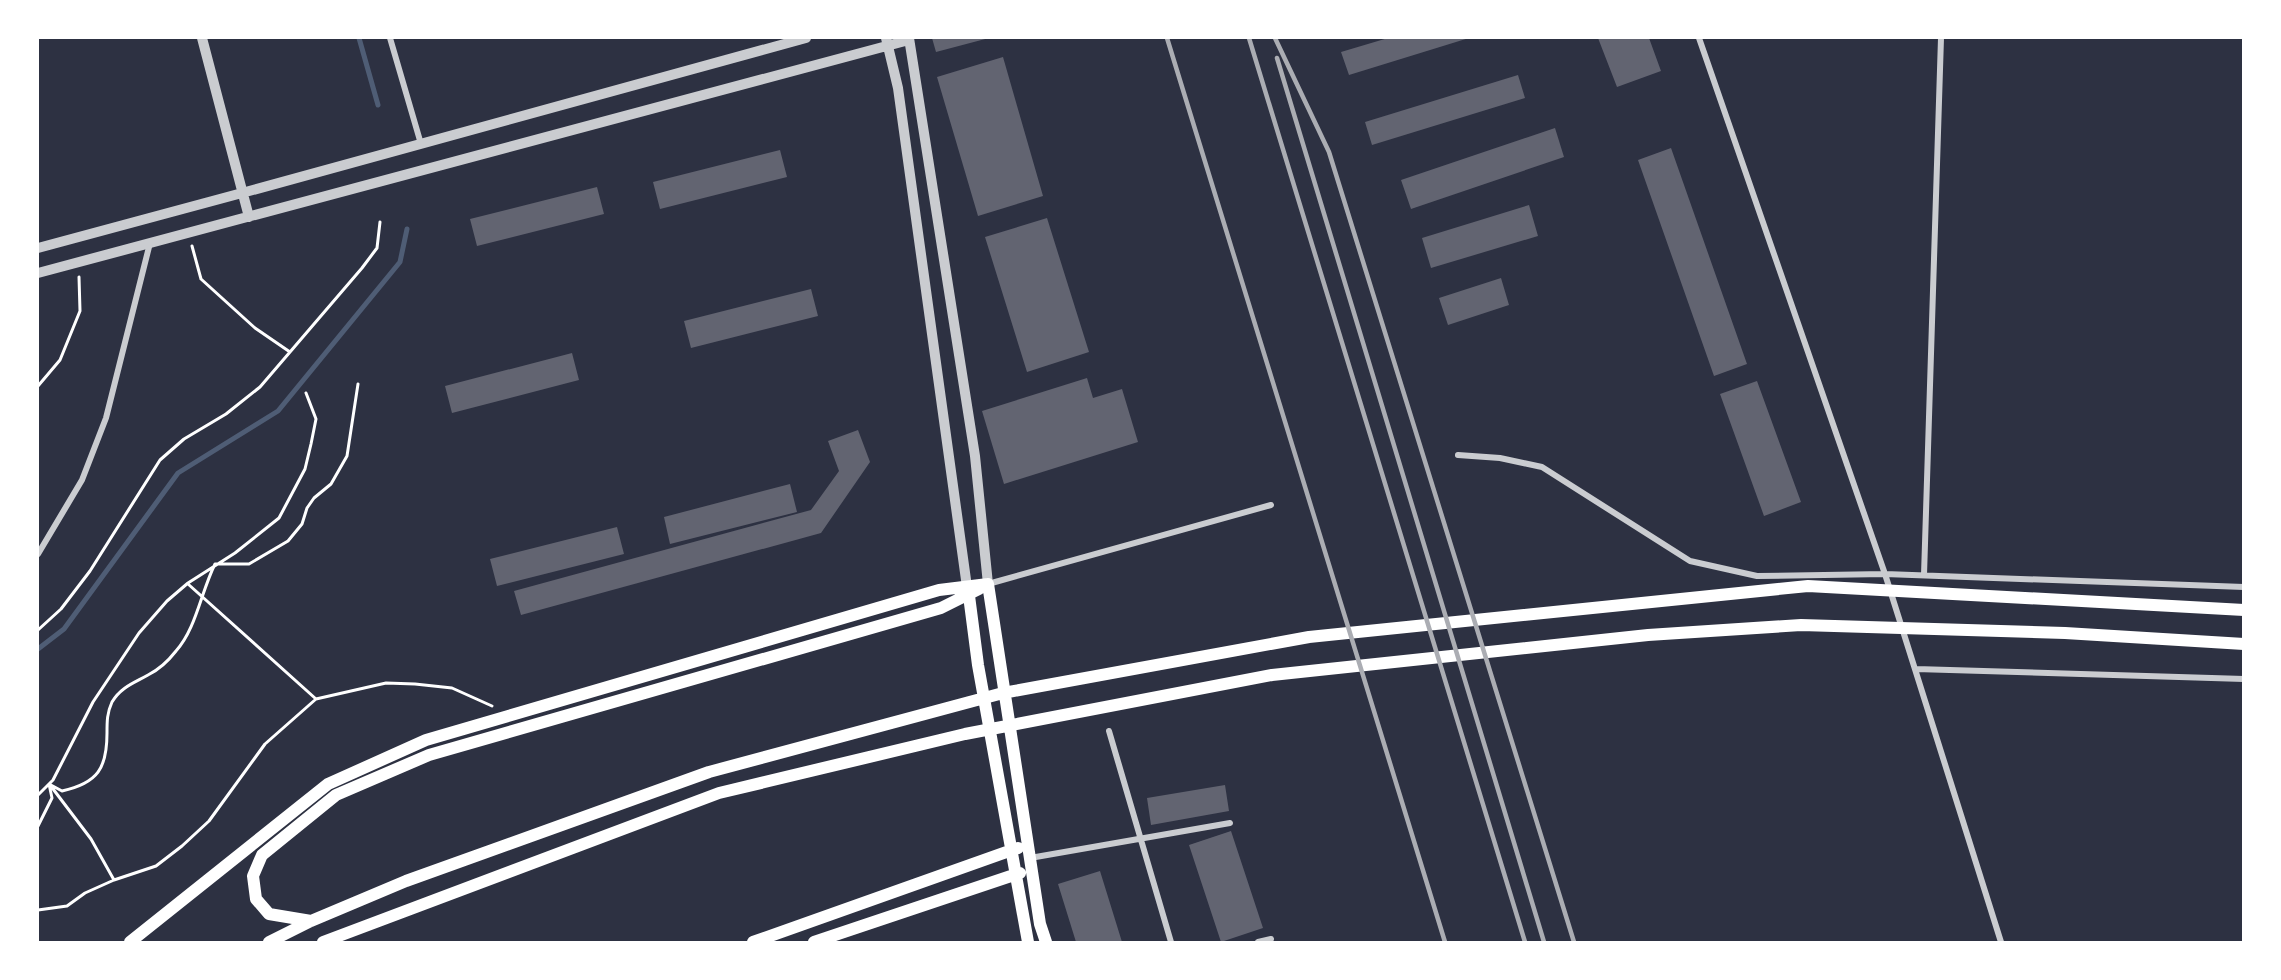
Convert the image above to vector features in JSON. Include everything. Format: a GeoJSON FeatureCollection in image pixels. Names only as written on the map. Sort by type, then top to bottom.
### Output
{"type":"FeatureCollection","features":[{"type":"Feature","properties":{"kind":"main road"},"geometry":{"type":"LineString","coordinates":[[311,921],[269,914],[256,899],[253,876],[262,855],[336,795],[429,755],[941,608],[968,591],[988,584],[1030,864],[1040,924],[1046,942]]}},
{"type":"Feature","properties":{"kind":"main road"},"geometry":{"type":"LineString","coordinates":[[269,942],[311,921],[406,881],[709,772],[1003,693],[1309,637],[1808,586],[2244,610]]}},
{"type":"Feature","properties":{"kind":"main road"},"geometry":{"type":"LineString","coordinates":[[130,942],[327,784],[426,740],[939,590],[968,591]]}},
{"type":"Feature","properties":{"kind":"main road"},"geometry":{"type":"LineString","coordinates":[[968,591],[978,665],[1028,942]]}},
{"type":"Feature","properties":{"kind":"main road"},"geometry":{"type":"LineString","coordinates":[[323,942],[719,793],[965,734],[1272,675],[1648,634],[1801,625],[2065,633],[2244,644]]}},
{"type":"Feature","properties":{"kind":"main road"},"geometry":{"type":"LineString","coordinates":[[753,942],[1027,845]]}},
{"type":"Feature","properties":{"kind":"main road"},"geometry":{"type":"LineString","coordinates":[[814,942],[1015,875],[1030,864]]}},
{"type":"Feature","properties":{"kind":"street"},"geometry":{"type":"LineString","coordinates":[[202,38],[249,216]]}},
{"type":"Feature","properties":{"kind":"street"},"geometry":{"type":"LineString","coordinates":[[390,38],[421,144]]}},
{"type":"Feature","properties":{"kind":"street"},"geometry":{"type":"LineString","coordinates":[[38,248],[806,38]]}},
{"type":"Feature","properties":{"kind":"street"},"geometry":{"type":"LineString","coordinates":[[1699,38],[1916,669],[2001,942]]}},
{"type":"Feature","properties":{"kind":"street"},"geometry":{"type":"LineString","coordinates":[[1924,575],[1941,38]]}},
{"type":"Feature","properties":{"kind":"street"},"geometry":{"type":"LineString","coordinates":[[38,273],[887,42],[909,39],[975,456],[988,584],[1271,505]]}},
{"type":"Feature","properties":{"kind":"street"},"geometry":{"type":"LineString","coordinates":[[887,42],[898,88],[968,591]]}},
{"type":"Feature","properties":{"kind":"street"},"geometry":{"type":"LineString","coordinates":[[38,554],[82,480],[106,418],[150,243]]}},
{"type":"Feature","properties":{"kind":"street"},"geometry":{"type":"LineString","coordinates":[[1458,455],[1500,458],[1542,467],[1690,561],[1757,576],[1884,574],[2244,587]]}},
{"type":"Feature","properties":{"kind":"street"},"geometry":{"type":"LineString","coordinates":[[1916,669],[2244,679]]}},
{"type":"Feature","properties":{"kind":"street"},"geometry":{"type":"LineString","coordinates":[[1109,731],[1172,942]]}},
{"type":"Feature","properties":{"kind":"street"},"geometry":{"type":"LineString","coordinates":[[1030,864],[1141,838],[1230,823]]}},
{"type":"Feature","properties":{"kind":"street"},"geometry":{"type":"LineString","coordinates":[[1258,942],[1271,939]]}},
{"type":"Feature","properties":{"kind":"path"},"geometry":{"type":"LineString","coordinates":[[38,630],[61,609],[90,571],[160,460],[191,434],[226,414],[260,387],[363,268],[377,248],[380,222]]}},
{"type":"Feature","properties":{"kind":"path"},"geometry":{"type":"LineString","coordinates":[[189,233],[201,279],[255,328],[290,352]]}},
{"type":"Feature","properties":{"kind":"path"},"geometry":{"type":"LineString","coordinates":[[38,386],[60,360],[80,310],[78,262]]}},
{"type":"Feature","properties":{"kind":"path"},"geometry":{"type":"LineString","coordinates":[[215,564],[249,564],[288,541],[302,524],[307,508],[314,498],[331,483],[347,456],[358,384]]}},
{"type":"Feature","properties":{"kind":"path"},"geometry":{"type":"LineString","coordinates":[[38,795],[49,784],[93,702],[139,633],[167,601],[188,583],[243,548],[279,518],[305,469],[312,444],[316,418],[306,393]]}},
{"type":"Feature","properties":{"kind":"path"},"geometry":{"type":"LineString","coordinates":[[49,784],[62,791],[78,787],[104,766],[107,752],[107,715],[113,701],[121,690],[150,675],[176,651],[189,632],[201,595],[215,564]]}},
{"type":"Feature","properties":{"kind":"path"},"geometry":{"type":"LineString","coordinates":[[188,583],[316,699]]}},
{"type":"Feature","properties":{"kind":"path"},"geometry":{"type":"LineString","coordinates":[[38,910],[67,906],[85,893],[114,880],[156,866],[209,821],[265,744],[316,699],[386,683],[415,684],[452,688],[513,714]]}},
{"type":"Feature","properties":{"kind":"path"},"geometry":{"type":"LineString","coordinates":[[38,826],[52,798],[49,784]]}},
{"type":"Feature","properties":{"kind":"path"},"geometry":{"type":"LineString","coordinates":[[49,784],[91,839],[114,880]]}},
{"type":"Feature","properties":{"kind":"building"},"geometry":{"type":"Polygon","coordinates":[[[932,38],[989,38],[936,52],[932,38]]]}},
{"type":"Feature","properties":{"kind":"building"},"geometry":{"type":"Polygon","coordinates":[[[1388,38],[1469,38],[1349,75],[1341,52],[1388,38]]]}},
{"type":"Feature","properties":{"kind":"building"},"geometry":{"type":"Polygon","coordinates":[[[1598,38],[1649,38],[1661,71],[1617,87],[1598,38]]]}},
{"type":"Feature","properties":{"kind":"building"},"geometry":{"type":"Polygon","coordinates":[[[1003,57],[1043,196],[978,216],[937,77],[1003,57]]]}},
{"type":"Feature","properties":{"kind":"building"},"geometry":{"type":"Polygon","coordinates":[[[1518,75],[1525,98],[1372,145],[1365,122],[1518,75]]]}},
{"type":"Feature","properties":{"kind":"building"},"geometry":{"type":"Polygon","coordinates":[[[1555,128],[1564,157],[1411,209],[1401,180],[1555,128]]]}},
{"type":"Feature","properties":{"kind":"building"},"geometry":{"type":"Polygon","coordinates":[[[1671,148],[1747,364],[1714,376],[1638,160],[1671,148]]]}},
{"type":"Feature","properties":{"kind":"building"},"geometry":{"type":"Polygon","coordinates":[[[780,150],[787,177],[660,209],[653,182],[780,150]]]}},
{"type":"Feature","properties":{"kind":"building"},"geometry":{"type":"Polygon","coordinates":[[[597,187],[604,214],[477,246],[470,219],[597,187]]]}},
{"type":"Feature","properties":{"kind":"building"},"geometry":{"type":"Polygon","coordinates":[[[1529,205],[1538,236],[1431,268],[1422,238],[1529,205]]]}},
{"type":"Feature","properties":{"kind":"building"},"geometry":{"type":"Polygon","coordinates":[[[1047,218],[1089,352],[1027,372],[985,237],[1047,218]]]}},
{"type":"Feature","properties":{"kind":"building"},"geometry":{"type":"Polygon","coordinates":[[[1501,278],[1509,305],[1448,325],[1439,298],[1501,278]]]}},
{"type":"Feature","properties":{"kind":"building"},"geometry":{"type":"Polygon","coordinates":[[[811,289],[818,316],[691,348],[684,321],[811,289]]]}},
{"type":"Feature","properties":{"kind":"building"},"geometry":{"type":"Polygon","coordinates":[[[572,353],[579,380],[452,413],[445,386],[572,353]]]}},
{"type":"Feature","properties":{"kind":"building"},"geometry":{"type":"Polygon","coordinates":[[[1087,378],[1093,398],[1122,389],[1138,442],[1004,484],[982,411],[1087,378]]]}},
{"type":"Feature","properties":{"kind":"building"},"geometry":{"type":"Polygon","coordinates":[[[1757,381],[1801,502],[1764,516],[1720,394],[1757,381]]]}},
{"type":"Feature","properties":{"kind":"building"},"geometry":{"type":"Polygon","coordinates":[[[858,430],[870,462],[821,533],[521,615],[514,591],[811,510],[839,471],[828,441],[858,430]]]}},
{"type":"Feature","properties":{"kind":"building"},"geometry":{"type":"Polygon","coordinates":[[[790,484],[797,512],[670,544],[664,517],[790,484]]]}},
{"type":"Feature","properties":{"kind":"building"},"geometry":{"type":"Polygon","coordinates":[[[617,527],[624,554],[497,586],[490,559],[617,527]]]}},
{"type":"Feature","properties":{"kind":"building"},"geometry":{"type":"Polygon","coordinates":[[[1225,785],[1229,811],[1151,825],[1147,798],[1225,785]]]}},
{"type":"Feature","properties":{"kind":"building"},"geometry":{"type":"Polygon","coordinates":[[[1231,831],[1263,928],[1221,942],[1189,845],[1231,831]]]}},
{"type":"Feature","properties":{"kind":"building"},"geometry":{"type":"Polygon","coordinates":[[[1100,871],[1122,942],[1076,942],[1058,884],[1100,871]]]}},
{"type":"Feature","properties":{"kind":"waterway"},"geometry":{"type":"LineString","coordinates":[[359,38],[378,105]]}},
{"type":"Feature","properties":{"kind":"waterway"},"geometry":{"type":"LineString","coordinates":[[38,649],[64,629],[178,473],[278,411],[400,262],[407,229]]}},
{"type":"Feature","properties":{"kind":"railway"},"geometry":{"type":"LineString","coordinates":[[1167,38],[1445,942]]}},
{"type":"Feature","properties":{"kind":"railway"},"geometry":{"type":"LineString","coordinates":[[1249,38],[1525,942]]}},
{"type":"Feature","properties":{"kind":"railway"},"geometry":{"type":"LineString","coordinates":[[1275,38],[1329,152],[1574,942]]}},
{"type":"Feature","properties":{"kind":"railway"},"geometry":{"type":"LineString","coordinates":[[1277,58],[1544,942]]}}]}
